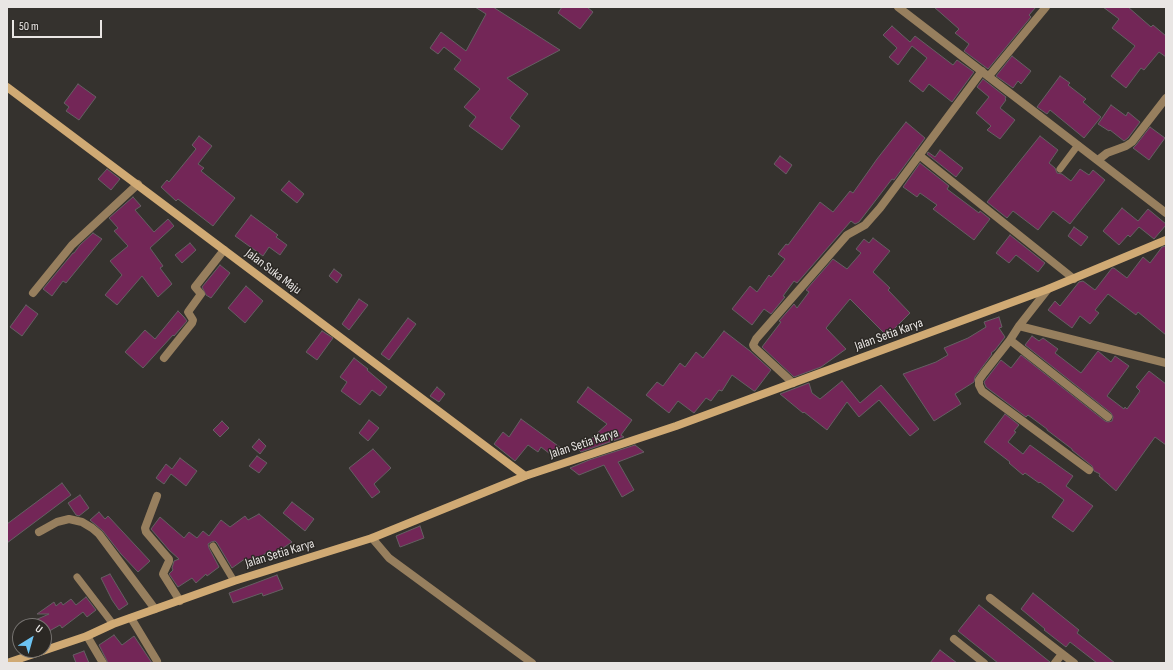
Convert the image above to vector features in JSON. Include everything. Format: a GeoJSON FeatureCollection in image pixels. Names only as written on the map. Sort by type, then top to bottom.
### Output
{"type":"FeatureCollection","features":[{"type":"Feature","properties":{"kind":"main road","name":"Jalan Suka Maju"},"geometry":{"type":"LineString","coordinates":[[7,87],[525,476]]}},
{"type":"Feature","properties":{"kind":"main road","name":"Jalan Setia Karya"},"geometry":{"type":"LineString","coordinates":[[7,663],[24,660],[113,624],[180,601],[234,580],[372,538],[525,476],[676,426],[1048,289],[1166,240]]}},
{"type":"Feature","properties":{"kind":"street"},"geometry":{"type":"LineString","coordinates":[[898,7],[1166,213]]}},
{"type":"Feature","properties":{"kind":"street"},"geometry":{"type":"LineString","coordinates":[[793,383],[755,348],[753,345],[756,339],[847,235],[864,225],[880,208],[919,155],[985,74],[1046,7]]}},
{"type":"Feature","properties":{"kind":"street"},"geometry":{"type":"LineString","coordinates":[[1098,160],[1107,153],[1126,146],[1132,142],[1166,98]]}},
{"type":"Feature","properties":{"kind":"street"},"geometry":{"type":"LineString","coordinates":[[919,155],[1074,279]]}},
{"type":"Feature","properties":{"kind":"street"},"geometry":{"type":"LineString","coordinates":[[34,293],[72,244],[138,184]]}},
{"type":"Feature","properties":{"kind":"street"},"geometry":{"type":"LineString","coordinates":[[164,358],[192,323],[193,320],[188,312],[200,294],[195,287],[224,250]]}},
{"type":"Feature","properties":{"kind":"street"},"geometry":{"type":"LineString","coordinates":[[1048,289],[979,380],[979,385],[982,391],[1089,470]]}},
{"type":"Feature","properties":{"kind":"street"},"geometry":{"type":"LineString","coordinates":[[1019,326],[1166,363]]}},
{"type":"Feature","properties":{"kind":"street"},"geometry":{"type":"LineString","coordinates":[[1010,340],[1108,417]]}},
{"type":"Feature","properties":{"kind":"street"},"geometry":{"type":"LineString","coordinates":[[157,496],[144,528],[169,559],[163,574],[180,601]]}},
{"type":"Feature","properties":{"kind":"street"},"geometry":{"type":"LineString","coordinates":[[39,532],[57,522],[69,519],[82,522],[92,528],[99,534],[155,609]]}},
{"type":"Feature","properties":{"kind":"street"},"geometry":{"type":"LineString","coordinates":[[372,538],[389,558],[532,663]]}},
{"type":"Feature","properties":{"kind":"street"},"geometry":{"type":"LineString","coordinates":[[990,598],[1074,663]]}},
{"type":"Feature","properties":{"kind":"street"},"geometry":{"type":"LineString","coordinates":[[131,618],[157,661]]}},
{"type":"Feature","properties":{"kind":"street"},"geometry":{"type":"LineString","coordinates":[[86,636],[94,651],[103,663]]}},
{"type":"Feature","properties":{"kind":"street"},"geometry":{"type":"LineString","coordinates":[[954,639],[984,663]]}},
{"type":"Feature","properties":{"kind":"street"},"geometry":{"type":"LineString","coordinates":[[1055,663],[1062,654]]}},
{"type":"Feature","properties":{"kind":"lane"},"geometry":{"type":"LineString","coordinates":[[1060,169],[1078,145]]}},
{"type":"Feature","properties":{"kind":"lane"},"geometry":{"type":"LineString","coordinates":[[213,546],[234,580]]}},
{"type":"Feature","properties":{"kind":"lane"},"geometry":{"type":"LineString","coordinates":[[77,577],[113,624]]}},
{"type":"Feature","properties":{"kind":"building"},"geometry":{"type":"Polygon","coordinates":[[[475,7],[493,7],[560,50],[507,78],[528,94],[510,118],[520,126],[502,150],[469,126],[476,117],[464,107],[480,89],[454,69],[461,60],[444,47],[438,54],[430,48],[441,32],[466,51],[486,14],[475,7]]]}},
{"type":"Feature","properties":{"kind":"building"},"geometry":{"type":"Polygon","coordinates":[[[562,7],[587,7],[593,12],[580,29],[558,13],[562,7]]]}},
{"type":"Feature","properties":{"kind":"building"},"geometry":{"type":"Polygon","coordinates":[[[934,7],[1036,7],[1029,15],[1031,17],[988,69],[964,51],[969,44],[955,33],[959,29],[934,7]]]}},
{"type":"Feature","properties":{"kind":"building"},"geometry":{"type":"Polygon","coordinates":[[[1103,7],[1128,7],[1151,27],[1153,25],[1166,36],[1166,57],[1159,52],[1144,70],[1141,68],[1126,88],[1111,76],[1135,46],[1112,28],[1119,19],[1103,7]]]}},
{"type":"Feature","properties":{"kind":"building"},"geometry":{"type":"Polygon","coordinates":[[[892,26],[910,42],[915,36],[953,65],[957,60],[974,72],[952,102],[929,84],[923,92],[909,81],[927,58],[912,46],[898,65],[889,57],[897,48],[883,35],[892,26]]]}},
{"type":"Feature","properties":{"kind":"building"},"geometry":{"type":"Polygon","coordinates":[[[1012,56],[1031,71],[1021,84],[1018,81],[1013,88],[996,76],[1012,56]]]}},
{"type":"Feature","properties":{"kind":"building"},"geometry":{"type":"Polygon","coordinates":[[[1060,76],[1070,83],[1068,85],[1086,99],[1083,102],[1101,117],[1084,138],[1050,110],[1047,114],[1037,107],[1060,76]]]}},
{"type":"Feature","properties":{"kind":"building"},"geometry":{"type":"Polygon","coordinates":[[[983,79],[1006,97],[1006,100],[1000,108],[1015,120],[1000,139],[987,130],[991,126],[976,113],[989,97],[977,87],[983,79]]]}},
{"type":"Feature","properties":{"kind":"building"},"geometry":{"type":"Polygon","coordinates":[[[78,84],[96,97],[79,120],[66,111],[69,107],[64,103],[78,84]]]}},
{"type":"Feature","properties":{"kind":"building"},"geometry":{"type":"Polygon","coordinates":[[[1111,105],[1126,116],[1128,112],[1140,122],[1124,141],[1110,130],[1109,131],[1098,124],[1111,105]]]}},
{"type":"Feature","properties":{"kind":"building"},"geometry":{"type":"Polygon","coordinates":[[[906,122],[925,138],[894,180],[892,179],[859,222],[855,224],[851,221],[797,283],[794,281],[783,296],[785,297],[771,314],[764,309],[752,325],[732,309],[750,286],[757,292],[769,275],[771,277],[785,259],[778,254],[786,244],[788,245],[820,202],[833,212],[850,191],[853,193],[906,122]]]}},
{"type":"Feature","properties":{"kind":"building"},"geometry":{"type":"Polygon","coordinates":[[[1150,127],[1165,138],[1149,160],[1133,148],[1150,127]]]}},
{"type":"Feature","properties":{"kind":"building"},"geometry":{"type":"Polygon","coordinates":[[[199,136],[212,146],[198,164],[204,168],[201,171],[235,198],[213,226],[178,199],[176,201],[161,187],[167,180],[169,182],[196,149],[192,145],[199,136]]]}},
{"type":"Feature","properties":{"kind":"building"},"geometry":{"type":"Polygon","coordinates":[[[1040,136],[1058,150],[1049,163],[1055,168],[1057,173],[1062,174],[1071,181],[1080,169],[1089,175],[1093,170],[1105,180],[1070,224],[1053,211],[1038,230],[1013,211],[1007,218],[987,202],[1040,136]]]}},
{"type":"Feature","properties":{"kind":"building"},"geometry":{"type":"Polygon","coordinates":[[[940,150],[963,168],[956,177],[927,154],[928,152],[935,157],[940,150]]]}},
{"type":"Feature","properties":{"kind":"building"},"geometry":{"type":"Polygon","coordinates":[[[780,156],[792,165],[786,174],[774,164],[780,156]]]}},
{"type":"Feature","properties":{"kind":"building"},"geometry":{"type":"Polygon","coordinates":[[[920,163],[949,186],[947,189],[979,213],[980,211],[990,219],[974,240],[933,209],[937,205],[920,193],[917,197],[903,187],[920,163]]]}},
{"type":"Feature","properties":{"kind":"building"},"geometry":{"type":"Polygon","coordinates":[[[107,169],[120,179],[111,190],[98,179],[107,169]]]}},
{"type":"Feature","properties":{"kind":"building"},"geometry":{"type":"Polygon","coordinates":[[[289,181],[304,194],[297,203],[281,190],[289,181]]]}},
{"type":"Feature","properties":{"kind":"building"},"geometry":{"type":"Polygon","coordinates":[[[133,197],[141,206],[135,210],[154,232],[168,219],[174,226],[150,248],[163,266],[160,268],[172,284],[158,297],[142,276],[117,305],[105,295],[122,275],[110,261],[128,246],[114,231],[118,228],[109,218],[133,197]]]}},
{"type":"Feature","properties":{"kind":"building"},"geometry":{"type":"Polygon","coordinates":[[[1122,208],[1138,221],[1148,209],[1166,225],[1154,239],[1139,227],[1130,237],[1128,235],[1119,245],[1103,231],[1122,208]]]}},
{"type":"Feature","properties":{"kind":"building"},"geometry":{"type":"Polygon","coordinates":[[[251,215],[278,235],[276,237],[287,245],[280,255],[269,247],[263,256],[235,236],[251,215]]]}},
{"type":"Feature","properties":{"kind":"building"},"geometry":{"type":"Polygon","coordinates":[[[1074,227],[1088,237],[1081,246],[1068,236],[1074,227]]]}},
{"type":"Feature","properties":{"kind":"building"},"geometry":{"type":"Polygon","coordinates":[[[93,233],[102,239],[66,283],[63,281],[52,296],[43,289],[80,245],[93,233]]]}},
{"type":"Feature","properties":{"kind":"building"},"geometry":{"type":"Polygon","coordinates":[[[1010,235],[1045,263],[1038,272],[1016,255],[1009,263],[996,253],[1010,235]]]}},
{"type":"Feature","properties":{"kind":"building"},"geometry":{"type":"Polygon","coordinates":[[[873,238],[890,251],[873,272],[890,288],[888,290],[910,313],[887,336],[850,299],[826,328],[846,349],[821,367],[794,377],[762,347],[781,322],[779,321],[794,304],[797,308],[809,292],[806,290],[833,259],[847,269],[861,253],[856,249],[864,239],[869,243],[873,238]]]}},
{"type":"Feature","properties":{"kind":"building"},"geometry":{"type":"Polygon","coordinates":[[[190,243],[196,250],[182,263],[175,255],[190,243]]]}},
{"type":"Feature","properties":{"kind":"building"},"geometry":{"type":"Polygon","coordinates":[[[1166,246],[1166,335],[1138,312],[1136,315],[1108,294],[1095,310],[1099,313],[1090,324],[1080,316],[1072,328],[1048,310],[1055,301],[1060,306],[1079,282],[1083,281],[1095,290],[1112,268],[1127,278],[1143,257],[1150,263],[1162,247],[1166,246]]]}},
{"type":"Feature","properties":{"kind":"building"},"geometry":{"type":"Polygon","coordinates":[[[220,265],[230,273],[211,298],[206,295],[202,287],[220,265]]]}},
{"type":"Feature","properties":{"kind":"building"},"geometry":{"type":"Polygon","coordinates":[[[334,269],[342,275],[337,283],[329,276],[334,269]]]}},
{"type":"Feature","properties":{"kind":"building"},"geometry":{"type":"Polygon","coordinates":[[[246,286],[263,301],[245,323],[228,308],[246,286]]]}},
{"type":"Feature","properties":{"kind":"building"},"geometry":{"type":"Polygon","coordinates":[[[359,299],[368,305],[349,330],[342,324],[359,299]]]}},
{"type":"Feature","properties":{"kind":"building"},"geometry":{"type":"Polygon","coordinates":[[[26,305],[38,314],[22,336],[10,327],[26,305]]]}},
{"type":"Feature","properties":{"kind":"building"},"geometry":{"type":"Polygon","coordinates":[[[178,311],[187,321],[143,368],[125,352],[145,330],[155,339],[178,311]]]}},
{"type":"Feature","properties":{"kind":"building"},"geometry":{"type":"Polygon","coordinates":[[[999,317],[1002,327],[999,328],[1005,337],[991,353],[992,354],[975,377],[974,382],[955,394],[961,404],[934,421],[903,374],[936,362],[948,355],[944,348],[968,338],[986,327],[984,322],[999,317]]]}},
{"type":"Feature","properties":{"kind":"building"},"geometry":{"type":"Polygon","coordinates":[[[408,318],[416,324],[389,360],[381,354],[408,318]]]}},
{"type":"Feature","properties":{"kind":"building"},"geometry":{"type":"Polygon","coordinates":[[[322,331],[333,338],[317,360],[306,352],[322,331]]]}},
{"type":"Feature","properties":{"kind":"building"},"geometry":{"type":"Polygon","coordinates":[[[724,331],[750,351],[771,370],[755,391],[732,375],[722,391],[719,390],[711,401],[706,398],[694,413],[678,401],[669,413],[646,395],[657,382],[663,386],[680,363],[685,367],[696,352],[703,358],[724,331]]]}},
{"type":"Feature","properties":{"kind":"building"},"geometry":{"type":"Polygon","coordinates":[[[1032,336],[1039,341],[1043,338],[1058,349],[1055,353],[1081,373],[1098,351],[1111,362],[1115,356],[1129,366],[1107,396],[1124,409],[1125,407],[1127,409],[1140,391],[1136,387],[1149,371],[1166,384],[1166,445],[1155,437],[1116,491],[1099,476],[1100,474],[1094,471],[1092,466],[1047,429],[1028,415],[1026,417],[986,387],[984,382],[1001,360],[1011,368],[1021,355],[1105,421],[1112,421],[1113,417],[1111,413],[1025,345],[1032,336]]]}},
{"type":"Feature","properties":{"kind":"building"},"geometry":{"type":"Polygon","coordinates":[[[354,358],[387,387],[380,396],[372,390],[360,405],[341,391],[347,382],[340,377],[354,358]]]}},
{"type":"Feature","properties":{"kind":"building"},"geometry":{"type":"Polygon","coordinates":[[[842,381],[860,403],[881,385],[919,429],[910,436],[879,400],[859,417],[847,402],[827,430],[780,394],[809,383],[812,393],[820,399],[842,381]]]}},
{"type":"Feature","properties":{"kind":"building"},"geometry":{"type":"Polygon","coordinates":[[[437,387],[445,394],[439,402],[430,396],[437,387]]]}},
{"type":"Feature","properties":{"kind":"building"},"geometry":{"type":"Polygon","coordinates":[[[588,387],[632,420],[621,435],[624,437],[581,452],[579,450],[607,424],[577,402],[588,387]]]}},
{"type":"Feature","properties":{"kind":"building"},"geometry":{"type":"Polygon","coordinates":[[[1005,414],[1019,425],[1014,431],[1016,432],[1008,442],[1023,454],[1030,445],[1073,476],[1066,486],[1093,506],[1073,532],[1052,517],[1064,500],[1040,482],[1039,483],[1025,473],[1023,475],[1009,463],[1010,462],[984,442],[1005,414]]]}},
{"type":"Feature","properties":{"kind":"building"},"geometry":{"type":"Polygon","coordinates":[[[521,419],[561,448],[554,457],[541,447],[538,452],[528,445],[515,461],[494,444],[503,432],[509,437],[521,419]]]}},
{"type":"Feature","properties":{"kind":"building"},"geometry":{"type":"Polygon","coordinates":[[[369,420],[379,428],[368,441],[359,433],[369,420]]]}},
{"type":"Feature","properties":{"kind":"building"},"geometry":{"type":"Polygon","coordinates":[[[222,421],[229,428],[220,437],[213,430],[222,421]]]}},
{"type":"Feature","properties":{"kind":"building"},"geometry":{"type":"Polygon","coordinates":[[[259,439],[266,446],[260,454],[252,447],[259,439]]]}},
{"type":"Feature","properties":{"kind":"building"},"geometry":{"type":"Polygon","coordinates":[[[635,445],[644,452],[618,462],[634,490],[622,497],[604,465],[579,475],[570,468],[589,460],[635,445]]]}},
{"type":"Feature","properties":{"kind":"building"},"geometry":{"type":"Polygon","coordinates":[[[373,449],[391,468],[374,484],[380,492],[372,498],[349,468],[373,449]]]}},
{"type":"Feature","properties":{"kind":"building"},"geometry":{"type":"Polygon","coordinates":[[[257,456],[267,463],[259,473],[249,466],[257,456]]]}},
{"type":"Feature","properties":{"kind":"building"},"geometry":{"type":"Polygon","coordinates":[[[180,458],[197,471],[186,486],[171,474],[164,484],[156,478],[166,464],[172,469],[180,458]]]}},
{"type":"Feature","properties":{"kind":"building"},"geometry":{"type":"Polygon","coordinates":[[[62,483],[71,495],[7,543],[7,524],[62,483]]]}},
{"type":"Feature","properties":{"kind":"building"},"geometry":{"type":"Polygon","coordinates":[[[80,495],[89,508],[79,516],[76,515],[68,503],[80,495]]]}},
{"type":"Feature","properties":{"kind":"building"},"geometry":{"type":"Polygon","coordinates":[[[292,502],[314,519],[305,531],[283,513],[292,502]]]}},
{"type":"Feature","properties":{"kind":"building"},"geometry":{"type":"Polygon","coordinates":[[[99,512],[105,519],[108,516],[150,561],[138,572],[121,554],[103,531],[90,520],[99,512]]]}},
{"type":"Feature","properties":{"kind":"building"},"geometry":{"type":"Polygon","coordinates":[[[259,514],[292,542],[274,554],[270,550],[250,565],[246,558],[232,568],[217,543],[215,541],[211,542],[208,544],[209,548],[219,567],[207,576],[206,574],[196,583],[192,578],[178,587],[169,574],[173,570],[172,568],[174,561],[179,559],[151,529],[160,517],[184,538],[189,532],[197,538],[203,531],[209,536],[221,520],[230,527],[245,516],[248,520],[259,514]]]}},
{"type":"Feature","properties":{"kind":"building"},"geometry":{"type":"Polygon","coordinates":[[[420,526],[424,538],[400,547],[396,536],[420,526]]]}},
{"type":"Feature","properties":{"kind":"building"},"geometry":{"type":"Polygon","coordinates":[[[110,574],[128,604],[119,610],[101,578],[110,574]]]}},
{"type":"Feature","properties":{"kind":"building"},"geometry":{"type":"Polygon","coordinates":[[[277,575],[283,589],[263,596],[262,593],[233,603],[229,593],[277,575]]]}},
{"type":"Feature","properties":{"kind":"building"},"geometry":{"type":"Polygon","coordinates":[[[1033,593],[1079,630],[1077,633],[1115,663],[1097,663],[1070,642],[1066,647],[1044,630],[1045,629],[1021,609],[1033,593]]]}},
{"type":"Feature","properties":{"kind":"building"},"geometry":{"type":"Polygon","coordinates":[[[86,597],[96,610],[87,617],[83,612],[62,628],[60,625],[52,630],[52,618],[40,618],[49,614],[37,614],[54,602],[56,606],[61,602],[63,605],[71,599],[76,605],[86,597]]]}},
{"type":"Feature","properties":{"kind":"building"},"geometry":{"type":"Polygon","coordinates":[[[979,605],[1050,663],[998,663],[958,631],[979,605]]]}},
{"type":"Feature","properties":{"kind":"building"},"geometry":{"type":"Polygon","coordinates":[[[114,635],[122,645],[134,636],[152,663],[108,663],[99,645],[114,635]]]}},
{"type":"Feature","properties":{"kind":"building"},"geometry":{"type":"Polygon","coordinates":[[[940,650],[957,663],[930,663],[940,650]]]}},
{"type":"Feature","properties":{"kind":"building"},"geometry":{"type":"Polygon","coordinates":[[[84,651],[89,663],[76,663],[73,655],[84,651]]]}}]}
